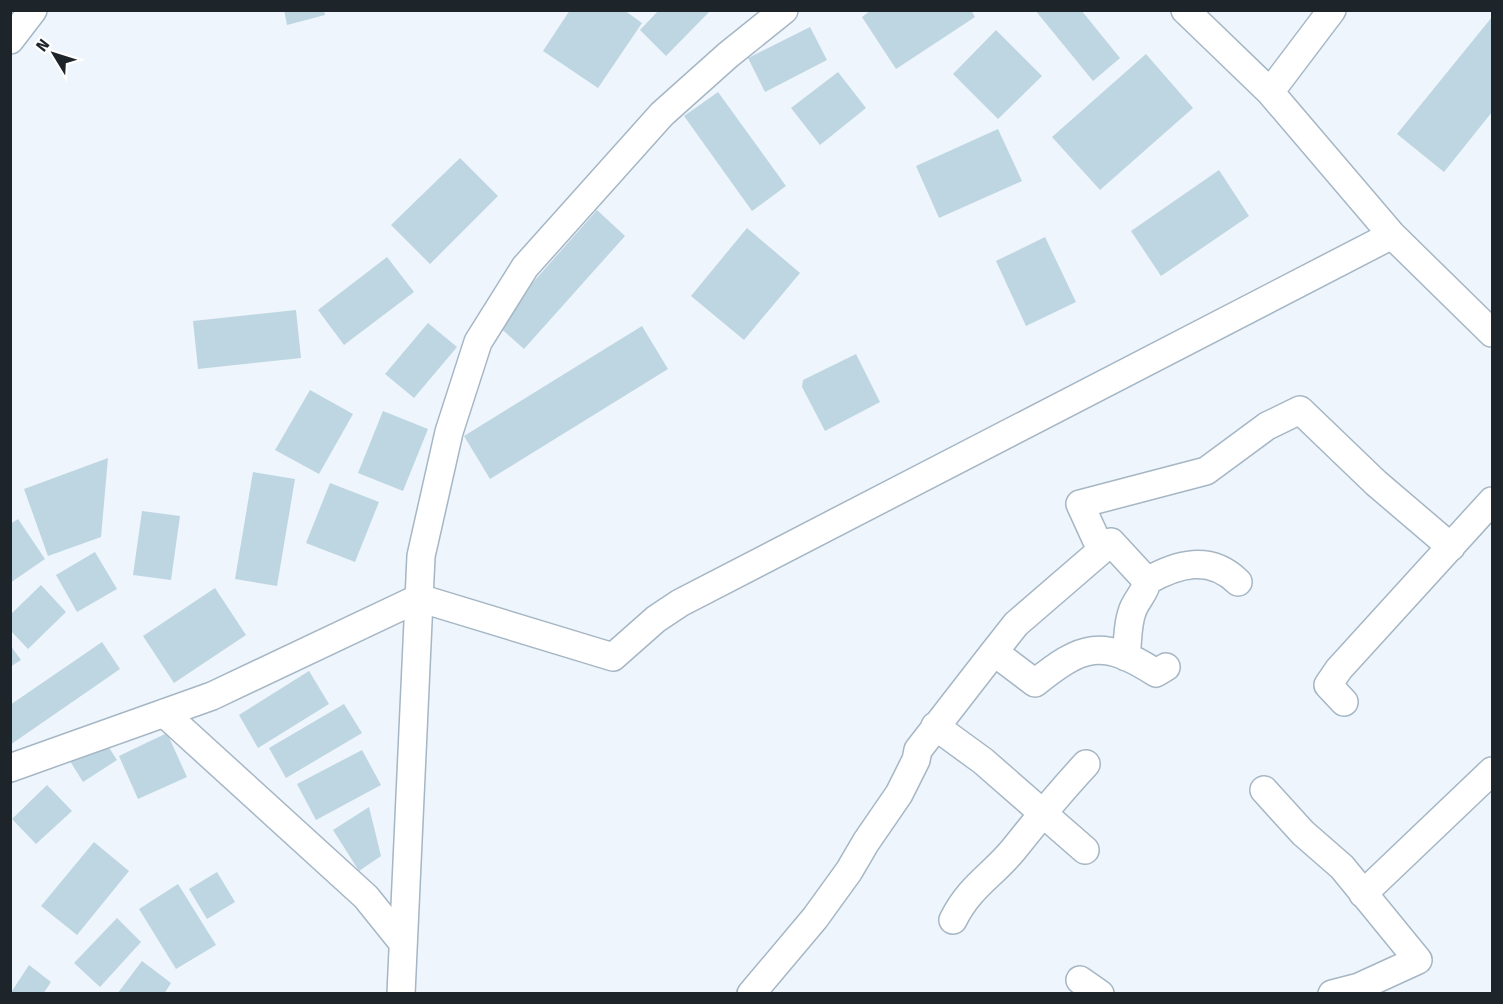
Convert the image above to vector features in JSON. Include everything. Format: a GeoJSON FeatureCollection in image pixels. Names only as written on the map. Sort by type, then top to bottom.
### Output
{"type":"FeatureCollection","features":[{"type":"Feature","properties":{"kind":"street"},"geometry":{"type":"LineString","coordinates":[[10,40],[33,10]]}},
{"type":"Feature","properties":{"kind":"street"},"geometry":{"type":"LineString","coordinates":[[401,993],[421,556],[449,432],[478,342],[525,267],[662,114],[728,55],[784,10]]}},
{"type":"Feature","properties":{"kind":"street"},"geometry":{"type":"LineString","coordinates":[[1185,10],[1270,92],[1392,235],[1492,333]]}},
{"type":"Feature","properties":{"kind":"street"},"geometry":{"type":"LineString","coordinates":[[1270,92],[1332,10]]}},
{"type":"Feature","properties":{"kind":"street"},"geometry":{"type":"LineString","coordinates":[[10,768],[212,696],[419,598],[613,657],[656,619],[680,603],[1392,235]]}},
{"type":"Feature","properties":{"kind":"street"},"geometry":{"type":"LineString","coordinates":[[1101,550],[1080,504],[1206,471],[1267,426],[1300,410],[1377,483],[1451,547]]}},
{"type":"Feature","properties":{"kind":"street"},"geometry":{"type":"LineString","coordinates":[[1344,702],[1328,685],[1339,669],[1492,501]]}},
{"type":"Feature","properties":{"kind":"street"},"geometry":{"type":"LineString","coordinates":[[751,993],[815,918],[849,871],[899,794],[916,760],[918,750],[1016,624],[1110,542],[1147,581]]}},
{"type":"Feature","properties":{"kind":"street"},"geometry":{"type":"LineString","coordinates":[[1147,581],[1176,567],[1196,563],[1214,566],[1230,573],[1238,582]]}},
{"type":"Feature","properties":{"kind":"street"},"geometry":{"type":"LineString","coordinates":[[1126,657],[1132,610],[1146,588],[1147,581]]}},
{"type":"Feature","properties":{"kind":"street"},"geometry":{"type":"LineString","coordinates":[[994,652],[1035,683],[1066,658],[1083,650],[1115,652],[1156,673],[1166,667]]}},
{"type":"Feature","properties":{"kind":"street"},"geometry":{"type":"LineString","coordinates":[[164,713],[366,897],[403,943]]}},
{"type":"Feature","properties":{"kind":"street"},"geometry":{"type":"LineString","coordinates":[[935,726],[1043,812],[1058,829],[1085,850]]}},
{"type":"Feature","properties":{"kind":"street"},"geometry":{"type":"LineString","coordinates":[[953,920],[970,894],[1013,850],[1086,764]]}},
{"type":"Feature","properties":{"kind":"street"},"geometry":{"type":"LineString","coordinates":[[1363,894],[1492,771]]}},
{"type":"Feature","properties":{"kind":"street"},"geometry":{"type":"LineString","coordinates":[[1264,790],[1303,833],[1342,867],[1418,960],[1359,987],[1332,993]]}},
{"type":"Feature","properties":{"kind":"building"},"geometry":{"type":"Polygon","coordinates":[[[284,10],[324,10],[325,15],[287,25],[284,10]]]}},
{"type":"Feature","properties":{"kind":"building"},"geometry":{"type":"Polygon","coordinates":[[[570,10],[624,10],[642,23],[598,88],[543,51],[570,10]]]}},
{"type":"Feature","properties":{"kind":"building"},"geometry":{"type":"Polygon","coordinates":[[[659,10],[711,10],[666,56],[640,30],[659,10]]]}},
{"type":"Feature","properties":{"kind":"building"},"geometry":{"type":"Polygon","coordinates":[[[871,10],[971,10],[975,17],[896,69],[862,17],[871,10]]]}},
{"type":"Feature","properties":{"kind":"building"},"geometry":{"type":"Polygon","coordinates":[[[1035,10],[1081,10],[1120,58],[1093,81],[1035,10]]]}},
{"type":"Feature","properties":{"kind":"building"},"geometry":{"type":"Polygon","coordinates":[[[1492,17],[1492,112],[1444,172],[1397,134],[1492,17]]]}},
{"type":"Feature","properties":{"kind":"building"},"geometry":{"type":"Polygon","coordinates":[[[810,27],[827,60],[765,92],[748,58],[810,27]]]}},
{"type":"Feature","properties":{"kind":"building"},"geometry":{"type":"Polygon","coordinates":[[[996,30],[1042,76],[998,119],[953,74],[996,30]]]}},
{"type":"Feature","properties":{"kind":"building"},"geometry":{"type":"Polygon","coordinates":[[[1146,54],[1193,108],[1100,190],[1052,137],[1146,54]]]}},
{"type":"Feature","properties":{"kind":"building"},"geometry":{"type":"Polygon","coordinates":[[[838,72],[866,108],[820,145],[791,108],[838,72]]]}},
{"type":"Feature","properties":{"kind":"building"},"geometry":{"type":"Polygon","coordinates":[[[718,92],[786,186],[752,211],[684,116],[718,92]]]}},
{"type":"Feature","properties":{"kind":"building"},"geometry":{"type":"Polygon","coordinates":[[[998,129],[1022,181],[939,218],[916,166],[998,129]]]}},
{"type":"Feature","properties":{"kind":"building"},"geometry":{"type":"Polygon","coordinates":[[[460,158],[498,196],[430,264],[391,225],[460,158]]]}},
{"type":"Feature","properties":{"kind":"building"},"geometry":{"type":"Polygon","coordinates":[[[1219,170],[1249,216],[1161,276],[1131,231],[1219,170]]]}},
{"type":"Feature","properties":{"kind":"building"},"geometry":{"type":"Polygon","coordinates":[[[597,210],[625,236],[524,349],[496,324],[597,210]]]}},
{"type":"Feature","properties":{"kind":"building"},"geometry":{"type":"Polygon","coordinates":[[[747,228],[800,273],[744,340],[691,296],[747,228]]]}},
{"type":"Feature","properties":{"kind":"building"},"geometry":{"type":"Polygon","coordinates":[[[1045,237],[1076,302],[1026,326],[996,261],[1045,237]]]}},
{"type":"Feature","properties":{"kind":"building"},"geometry":{"type":"Polygon","coordinates":[[[387,257],[414,292],[344,345],[318,310],[387,257]]]}},
{"type":"Feature","properties":{"kind":"building"},"geometry":{"type":"Polygon","coordinates":[[[296,310],[301,358],[198,369],[193,321],[296,310]]]}},
{"type":"Feature","properties":{"kind":"building"},"geometry":{"type":"Polygon","coordinates":[[[428,323],[457,347],[414,398],[385,374],[428,323]]]}},
{"type":"Feature","properties":{"kind":"building"},"geometry":{"type":"Polygon","coordinates":[[[642,326],[668,369],[490,479],[464,436],[642,326]]]}},
{"type":"Feature","properties":{"kind":"building"},"geometry":{"type":"Polygon","coordinates":[[[856,354],[880,402],[825,431],[802,387],[803,380],[856,354]]]}},
{"type":"Feature","properties":{"kind":"building"},"geometry":{"type":"Polygon","coordinates":[[[310,390],[353,414],[319,474],[275,450],[310,390]]]}},
{"type":"Feature","properties":{"kind":"building"},"geometry":{"type":"Polygon","coordinates":[[[383,411],[428,429],[403,491],[358,473],[383,411]]]}},
{"type":"Feature","properties":{"kind":"building"},"geometry":{"type":"Polygon","coordinates":[[[108,458],[101,537],[48,556],[24,489],[108,458]]]}},
{"type":"Feature","properties":{"kind":"building"},"geometry":{"type":"Polygon","coordinates":[[[253,472],[295,479],[277,586],[235,579],[253,472]]]}},
{"type":"Feature","properties":{"kind":"building"},"geometry":{"type":"Polygon","coordinates":[[[330,483],[379,502],[355,562],[306,543],[330,483]]]}},
{"type":"Feature","properties":{"kind":"building"},"geometry":{"type":"Polygon","coordinates":[[[142,511],[180,516],[171,580],[133,575],[142,511]]]}},
{"type":"Feature","properties":{"kind":"building"},"geometry":{"type":"Polygon","coordinates":[[[18,519],[45,559],[10,583],[10,524],[18,519]]]}},
{"type":"Feature","properties":{"kind":"building"},"geometry":{"type":"Polygon","coordinates":[[[95,552],[117,589],[77,612],[56,575],[95,552]]]}},
{"type":"Feature","properties":{"kind":"building"},"geometry":{"type":"Polygon","coordinates":[[[41,585],[66,612],[28,649],[10,630],[10,615],[41,585]]]}},
{"type":"Feature","properties":{"kind":"building"},"geometry":{"type":"Polygon","coordinates":[[[215,588],[246,635],[174,683],[143,636],[215,588]]]}},
{"type":"Feature","properties":{"kind":"building"},"geometry":{"type":"Polygon","coordinates":[[[102,642],[120,669],[10,745],[10,705],[102,642]]]}},
{"type":"Feature","properties":{"kind":"building"},"geometry":{"type":"Polygon","coordinates":[[[10,645],[21,660],[10,667],[10,645]]]}},
{"type":"Feature","properties":{"kind":"building"},"geometry":{"type":"Polygon","coordinates":[[[309,671],[329,704],[258,748],[239,715],[309,671]]]}},
{"type":"Feature","properties":{"kind":"building"},"geometry":{"type":"Polygon","coordinates":[[[344,704],[362,733],[286,778],[269,748],[344,704]]]}},
{"type":"Feature","properties":{"kind":"building"},"geometry":{"type":"Polygon","coordinates":[[[167,733],[187,777],[138,799],[119,756],[167,733]]]}},
{"type":"Feature","properties":{"kind":"building"},"geometry":{"type":"Polygon","coordinates":[[[102,737],[117,760],[83,782],[70,761],[102,737]]]}},
{"type":"Feature","properties":{"kind":"building"},"geometry":{"type":"Polygon","coordinates":[[[362,750],[381,785],[316,820],[297,784],[362,750]]]}},
{"type":"Feature","properties":{"kind":"building"},"geometry":{"type":"Polygon","coordinates":[[[47,785],[72,811],[36,844],[12,819],[47,785]]]}},
{"type":"Feature","properties":{"kind":"building"},"geometry":{"type":"Polygon","coordinates":[[[369,807],[381,856],[359,871],[333,830],[369,807]]]}},
{"type":"Feature","properties":{"kind":"building"},"geometry":{"type":"Polygon","coordinates":[[[94,842],[129,871],[77,935],[41,906],[94,842]]]}},
{"type":"Feature","properties":{"kind":"building"},"geometry":{"type":"Polygon","coordinates":[[[217,872],[235,902],[207,919],[189,889],[217,872]]]}},
{"type":"Feature","properties":{"kind":"building"},"geometry":{"type":"Polygon","coordinates":[[[178,884],[216,945],[176,969],[139,909],[178,884]]]}},
{"type":"Feature","properties":{"kind":"building"},"geometry":{"type":"Polygon","coordinates":[[[117,918],[141,942],[100,987],[74,963],[117,918]]]}},
{"type":"Feature","properties":{"kind":"building"},"geometry":{"type":"Polygon","coordinates":[[[142,961],[171,983],[164,994],[117,994],[142,961]]]}},
{"type":"Feature","properties":{"kind":"building"},"geometry":{"type":"Polygon","coordinates":[[[29,965],[51,982],[43,994],[10,994],[29,965]]]}}]}
